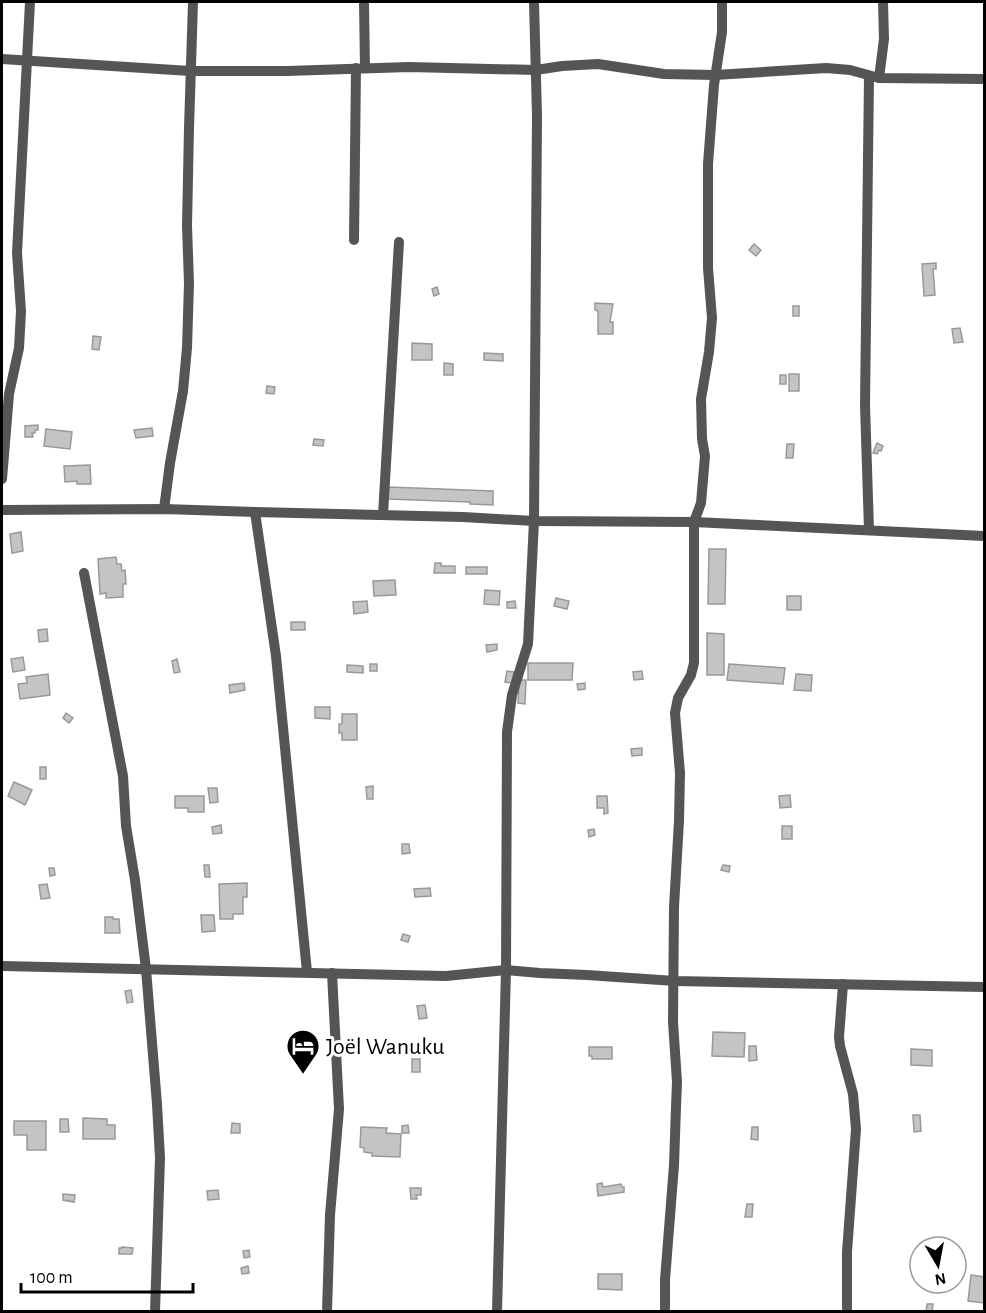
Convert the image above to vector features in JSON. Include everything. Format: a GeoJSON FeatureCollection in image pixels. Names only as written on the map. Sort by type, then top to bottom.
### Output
{"type":"FeatureCollection","features":[{"type":"Feature","properties":{"kind":"street"},"geometry":{"type":"LineString","coordinates":[[2,479],[9,393],[19,348],[21,311],[17,253],[30,2]]}},
{"type":"Feature","properties":{"kind":"street"},"geometry":{"type":"LineString","coordinates":[[164,509],[183,391],[187,348],[189,283],[187,226],[193,2]]}},
{"type":"Feature","properties":{"kind":"street"},"geometry":{"type":"LineString","coordinates":[[354,240],[364,2]]}},
{"type":"Feature","properties":{"kind":"street"},"geometry":{"type":"LineString","coordinates":[[497,1311],[506,970],[507,732],[512,695],[528,644],[534,521],[537,116],[534,2]]}},
{"type":"Feature","properties":{"kind":"street"},"geometry":{"type":"LineString","coordinates":[[665,1311],[677,1082],[674,1022],[674,907],[680,772],[675,713],[678,698],[691,675],[694,663],[694,522],[701,502],[704,482],[705,456],[702,439],[701,399],[710,352],[712,318],[708,268],[707,174],[715,75],[723,32],[722,2]]}},
{"type":"Feature","properties":{"kind":"street"},"geometry":{"type":"LineString","coordinates":[[869,530],[865,405],[874,77],[884,39],[883,2]]}},
{"type":"Feature","properties":{"kind":"street"},"geometry":{"type":"LineString","coordinates":[[2,59],[190,70],[287,71],[409,67],[536,70],[598,64],[664,74],[715,75],[826,68],[850,70],[874,77],[984,79]]}},
{"type":"Feature","properties":{"kind":"street"},"geometry":{"type":"LineString","coordinates":[[383,515],[399,242]]}},
{"type":"Feature","properties":{"kind":"street"},"geometry":{"type":"LineString","coordinates":[[2,510],[164,509],[534,521],[694,522],[984,536]]}},
{"type":"Feature","properties":{"kind":"street"},"geometry":{"type":"LineString","coordinates":[[255,512],[276,656],[308,972]]}},
{"type":"Feature","properties":{"kind":"street"},"geometry":{"type":"LineString","coordinates":[[84,573],[123,776],[126,826],[146,969],[160,1158],[155,1311]]}},
{"type":"Feature","properties":{"kind":"street"},"geometry":{"type":"LineString","coordinates":[[2,966],[446,976],[506,970],[675,981],[984,987]]}},
{"type":"Feature","properties":{"kind":"street"},"geometry":{"type":"LineString","coordinates":[[327,1311],[330,1215],[339,1109],[332,973]]}},
{"type":"Feature","properties":{"kind":"street"},"geometry":{"type":"LineString","coordinates":[[843,984],[839,1037],[854,1094],[855,1128],[847,1252],[847,1311]]}},
{"type":"Feature","properties":{"kind":"building"},"geometry":{"type":"Polygon","coordinates":[[[754,244],[761,250],[756,256],[749,250],[754,244]]]}},
{"type":"Feature","properties":{"kind":"building"},"geometry":{"type":"Polygon","coordinates":[[[936,263],[936,269],[933,269],[935,295],[924,296],[922,264],[936,263]]]}},
{"type":"Feature","properties":{"kind":"building"},"geometry":{"type":"Polygon","coordinates":[[[437,287],[439,294],[434,296],[432,289],[437,287]]]}},
{"type":"Feature","properties":{"kind":"building"},"geometry":{"type":"Polygon","coordinates":[[[595,303],[613,304],[610,322],[613,322],[613,334],[598,334],[598,311],[595,310],[595,303]]]}},
{"type":"Feature","properties":{"kind":"building"},"geometry":{"type":"Polygon","coordinates":[[[793,306],[799,306],[799,316],[793,316],[793,306]]]}},
{"type":"Feature","properties":{"kind":"building"},"geometry":{"type":"Polygon","coordinates":[[[960,328],[963,342],[954,343],[952,329],[960,328]]]}},
{"type":"Feature","properties":{"kind":"building"},"geometry":{"type":"Polygon","coordinates":[[[93,336],[101,337],[99,350],[92,349],[93,336]]]}},
{"type":"Feature","properties":{"kind":"building"},"geometry":{"type":"Polygon","coordinates":[[[412,343],[432,344],[432,360],[412,360],[412,343]]]}},
{"type":"Feature","properties":{"kind":"building"},"geometry":{"type":"Polygon","coordinates":[[[484,353],[503,354],[503,361],[484,360],[484,353]]]}},
{"type":"Feature","properties":{"kind":"building"},"geometry":{"type":"Polygon","coordinates":[[[444,363],[453,364],[453,375],[444,375],[444,363]]]}},
{"type":"Feature","properties":{"kind":"building"},"geometry":{"type":"Polygon","coordinates":[[[789,374],[799,374],[799,391],[789,391],[789,374]]]}},
{"type":"Feature","properties":{"kind":"building"},"geometry":{"type":"Polygon","coordinates":[[[780,375],[786,375],[786,384],[780,384],[780,375]]]}},
{"type":"Feature","properties":{"kind":"building"},"geometry":{"type":"Polygon","coordinates":[[[267,386],[275,387],[274,394],[266,393],[267,386]]]}},
{"type":"Feature","properties":{"kind":"building"},"geometry":{"type":"Polygon","coordinates":[[[38,425],[38,430],[32,433],[33,437],[25,437],[25,426],[38,425]]]}},
{"type":"Feature","properties":{"kind":"building"},"geometry":{"type":"Polygon","coordinates":[[[152,428],[153,436],[136,438],[134,430],[152,428]]]}},
{"type":"Feature","properties":{"kind":"building"},"geometry":{"type":"Polygon","coordinates":[[[46,429],[72,432],[70,449],[44,446],[46,429]]]}},
{"type":"Feature","properties":{"kind":"building"},"geometry":{"type":"Polygon","coordinates":[[[314,439],[324,440],[323,446],[313,445],[314,439]]]}},
{"type":"Feature","properties":{"kind":"building"},"geometry":{"type":"Polygon","coordinates":[[[877,443],[883,446],[877,454],[873,453],[877,443]]]}},
{"type":"Feature","properties":{"kind":"building"},"geometry":{"type":"Polygon","coordinates":[[[787,444],[794,444],[793,458],[786,458],[787,444]]]}},
{"type":"Feature","properties":{"kind":"building"},"geometry":{"type":"Polygon","coordinates":[[[90,465],[91,484],[77,484],[77,481],[65,482],[64,466],[90,465]]]}},
{"type":"Feature","properties":{"kind":"building"},"geometry":{"type":"Polygon","coordinates":[[[388,487],[493,491],[493,505],[388,499],[388,487]]]}},
{"type":"Feature","properties":{"kind":"building"},"geometry":{"type":"Polygon","coordinates":[[[21,532],[23,551],[12,553],[10,534],[21,532]]]}},
{"type":"Feature","properties":{"kind":"building"},"geometry":{"type":"Polygon","coordinates":[[[709,549],[726,549],[725,604],[708,604],[709,549]]]}},
{"type":"Feature","properties":{"kind":"building"},"geometry":{"type":"Polygon","coordinates":[[[116,557],[117,564],[121,564],[122,571],[125,570],[126,584],[123,584],[123,597],[106,598],[106,593],[100,594],[98,559],[116,557]]]}},
{"type":"Feature","properties":{"kind":"building"},"geometry":{"type":"Polygon","coordinates":[[[435,563],[441,563],[441,566],[455,566],[455,573],[434,573],[435,563]]]}},
{"type":"Feature","properties":{"kind":"building"},"geometry":{"type":"Polygon","coordinates":[[[466,567],[487,567],[487,574],[466,574],[466,567]]]}},
{"type":"Feature","properties":{"kind":"building"},"geometry":{"type":"Polygon","coordinates":[[[395,580],[396,595],[374,596],[373,581],[395,580]]]}},
{"type":"Feature","properties":{"kind":"building"},"geometry":{"type":"Polygon","coordinates":[[[485,590],[500,591],[499,605],[484,604],[485,590]]]}},
{"type":"Feature","properties":{"kind":"building"},"geometry":{"type":"Polygon","coordinates":[[[787,596],[801,596],[801,610],[787,610],[787,596]]]}},
{"type":"Feature","properties":{"kind":"building"},"geometry":{"type":"Polygon","coordinates":[[[556,598],[569,601],[567,609],[554,606],[556,598]]]}},
{"type":"Feature","properties":{"kind":"building"},"geometry":{"type":"Polygon","coordinates":[[[367,601],[368,612],[354,614],[353,602],[367,601]]]}},
{"type":"Feature","properties":{"kind":"building"},"geometry":{"type":"Polygon","coordinates":[[[515,601],[516,608],[507,608],[507,602],[515,601]]]}},
{"type":"Feature","properties":{"kind":"building"},"geometry":{"type":"Polygon","coordinates":[[[291,622],[305,622],[305,630],[291,630],[291,622]]]}},
{"type":"Feature","properties":{"kind":"building"},"geometry":{"type":"Polygon","coordinates":[[[47,629],[48,641],[39,642],[38,630],[47,629]]]}},
{"type":"Feature","properties":{"kind":"building"},"geometry":{"type":"Polygon","coordinates":[[[707,633],[724,634],[724,675],[707,675],[707,633]]]}},
{"type":"Feature","properties":{"kind":"building"},"geometry":{"type":"Polygon","coordinates":[[[497,644],[497,650],[487,652],[486,645],[497,644]]]}},
{"type":"Feature","properties":{"kind":"building"},"geometry":{"type":"Polygon","coordinates":[[[23,657],[25,670],[13,672],[11,659],[23,657]]]}},
{"type":"Feature","properties":{"kind":"building"},"geometry":{"type":"Polygon","coordinates":[[[177,659],[180,672],[174,673],[172,661],[177,659]]]}},
{"type":"Feature","properties":{"kind":"building"},"geometry":{"type":"Polygon","coordinates":[[[528,663],[573,663],[572,680],[528,680],[528,663]]]}},
{"type":"Feature","properties":{"kind":"building"},"geometry":{"type":"Polygon","coordinates":[[[370,664],[377,664],[377,671],[370,671],[370,664]]]}},
{"type":"Feature","properties":{"kind":"building"},"geometry":{"type":"Polygon","coordinates":[[[729,664],[785,668],[783,684],[727,680],[729,664]]]}},
{"type":"Feature","properties":{"kind":"building"},"geometry":{"type":"Polygon","coordinates":[[[347,665],[363,666],[363,673],[347,672],[347,665]]]}},
{"type":"Feature","properties":{"kind":"building"},"geometry":{"type":"Polygon","coordinates":[[[507,671],[514,672],[512,683],[505,682],[507,671]]]}},
{"type":"Feature","properties":{"kind":"building"},"geometry":{"type":"Polygon","coordinates":[[[642,671],[643,679],[634,680],[633,672],[642,671]]]}},
{"type":"Feature","properties":{"kind":"building"},"geometry":{"type":"Polygon","coordinates":[[[48,674],[50,695],[20,699],[18,684],[27,683],[26,677],[48,674]]]}},
{"type":"Feature","properties":{"kind":"building"},"geometry":{"type":"Polygon","coordinates":[[[796,674],[812,675],[811,691],[794,690],[796,674]]]}},
{"type":"Feature","properties":{"kind":"building"},"geometry":{"type":"Polygon","coordinates":[[[519,680],[526,680],[525,704],[518,703],[519,680]]]}},
{"type":"Feature","properties":{"kind":"building"},"geometry":{"type":"Polygon","coordinates":[[[244,683],[245,690],[230,693],[229,685],[244,683]]]}},
{"type":"Feature","properties":{"kind":"building"},"geometry":{"type":"Polygon","coordinates":[[[585,683],[585,689],[578,690],[577,684],[585,683]]]}},
{"type":"Feature","properties":{"kind":"building"},"geometry":{"type":"Polygon","coordinates":[[[315,707],[330,707],[330,719],[315,718],[315,707]]]}},
{"type":"Feature","properties":{"kind":"building"},"geometry":{"type":"Polygon","coordinates":[[[66,713],[73,718],[69,723],[63,718],[66,713]]]}},
{"type":"Feature","properties":{"kind":"building"},"geometry":{"type":"Polygon","coordinates":[[[342,714],[357,714],[357,740],[342,740],[339,724],[342,724],[342,714]]]}},
{"type":"Feature","properties":{"kind":"building"},"geometry":{"type":"Polygon","coordinates":[[[642,748],[642,755],[632,756],[631,749],[642,748]]]}},
{"type":"Feature","properties":{"kind":"building"},"geometry":{"type":"Polygon","coordinates":[[[40,767],[46,767],[46,779],[40,779],[40,767]]]}},
{"type":"Feature","properties":{"kind":"building"},"geometry":{"type":"Polygon","coordinates":[[[14,782],[32,790],[25,805],[8,796],[14,782]]]}},
{"type":"Feature","properties":{"kind":"building"},"geometry":{"type":"Polygon","coordinates":[[[373,786],[373,799],[367,799],[366,787],[373,786]]]}},
{"type":"Feature","properties":{"kind":"building"},"geometry":{"type":"Polygon","coordinates":[[[208,788],[217,788],[218,802],[210,803],[208,788]]]}},
{"type":"Feature","properties":{"kind":"building"},"geometry":{"type":"Polygon","coordinates":[[[790,795],[791,807],[780,808],[779,796],[790,795]]]}},
{"type":"Feature","properties":{"kind":"building"},"geometry":{"type":"Polygon","coordinates":[[[175,796],[204,796],[204,812],[188,812],[188,808],[175,808],[175,796]]]}},
{"type":"Feature","properties":{"kind":"building"},"geometry":{"type":"Polygon","coordinates":[[[597,796],[607,796],[608,813],[604,814],[604,808],[597,808],[597,796]]]}},
{"type":"Feature","properties":{"kind":"building"},"geometry":{"type":"Polygon","coordinates":[[[221,825],[222,833],[213,834],[212,827],[221,825]]]}},
{"type":"Feature","properties":{"kind":"building"},"geometry":{"type":"Polygon","coordinates":[[[782,826],[792,826],[792,839],[782,839],[782,826]]]}},
{"type":"Feature","properties":{"kind":"building"},"geometry":{"type":"Polygon","coordinates":[[[594,829],[595,835],[589,837],[588,830],[594,829]]]}},
{"type":"Feature","properties":{"kind":"building"},"geometry":{"type":"Polygon","coordinates":[[[402,844],[409,844],[410,853],[402,854],[402,844]]]}},
{"type":"Feature","properties":{"kind":"building"},"geometry":{"type":"Polygon","coordinates":[[[204,865],[209,865],[210,877],[205,877],[204,865]]]}},
{"type":"Feature","properties":{"kind":"building"},"geometry":{"type":"Polygon","coordinates":[[[723,865],[730,866],[729,872],[721,870],[723,865]]]}},
{"type":"Feature","properties":{"kind":"building"},"geometry":{"type":"Polygon","coordinates":[[[49,868],[54,868],[55,875],[50,876],[49,868]]]}},
{"type":"Feature","properties":{"kind":"building"},"geometry":{"type":"Polygon","coordinates":[[[247,883],[247,897],[243,897],[243,914],[233,914],[233,919],[220,919],[219,884],[247,883]]]}},
{"type":"Feature","properties":{"kind":"building"},"geometry":{"type":"Polygon","coordinates":[[[47,884],[50,898],[41,899],[39,885],[47,884]]]}},
{"type":"Feature","properties":{"kind":"building"},"geometry":{"type":"Polygon","coordinates":[[[430,888],[431,896],[415,897],[414,889],[430,888]]]}},
{"type":"Feature","properties":{"kind":"building"},"geometry":{"type":"Polygon","coordinates":[[[201,915],[214,915],[215,931],[202,932],[201,915]]]}},
{"type":"Feature","properties":{"kind":"building"},"geometry":{"type":"Polygon","coordinates":[[[105,917],[119,919],[120,933],[105,933],[105,917]]]}},
{"type":"Feature","properties":{"kind":"building"},"geometry":{"type":"Polygon","coordinates":[[[403,934],[410,936],[408,942],[401,940],[403,934]]]}},
{"type":"Feature","properties":{"kind":"building"},"geometry":{"type":"Polygon","coordinates":[[[131,990],[133,1002],[127,1003],[125,991],[131,990]]]}},
{"type":"Feature","properties":{"kind":"building"},"geometry":{"type":"Polygon","coordinates":[[[425,1005],[427,1018],[419,1019],[417,1006],[425,1005]]]}},
{"type":"Feature","properties":{"kind":"building"},"geometry":{"type":"Polygon","coordinates":[[[713,1032],[745,1033],[744,1057],[712,1056],[713,1032]]]}},
{"type":"Feature","properties":{"kind":"building"},"geometry":{"type":"Polygon","coordinates":[[[355,1041],[360,1043],[360,1051],[346,1051],[346,1044],[355,1043],[355,1041]]]}},
{"type":"Feature","properties":{"kind":"building"},"geometry":{"type":"Polygon","coordinates":[[[749,1046],[756,1046],[757,1060],[749,1061],[749,1046]]]}},
{"type":"Feature","properties":{"kind":"building"},"geometry":{"type":"Polygon","coordinates":[[[589,1047],[612,1047],[612,1059],[592,1059],[592,1056],[589,1056],[589,1047]]]}},
{"type":"Feature","properties":{"kind":"building"},"geometry":{"type":"Polygon","coordinates":[[[911,1049],[932,1050],[932,1066],[911,1065],[911,1049]]]}},
{"type":"Feature","properties":{"kind":"building"},"geometry":{"type":"Polygon","coordinates":[[[412,1059],[420,1059],[420,1072],[412,1072],[412,1059]]]}},
{"type":"Feature","properties":{"kind":"building"},"geometry":{"type":"Polygon","coordinates":[[[913,1115],[920,1115],[921,1131],[914,1132],[913,1115]]]}},
{"type":"Feature","properties":{"kind":"building"},"geometry":{"type":"Polygon","coordinates":[[[83,1118],[107,1119],[107,1125],[115,1125],[115,1139],[83,1139],[83,1118]]]}},
{"type":"Feature","properties":{"kind":"building"},"geometry":{"type":"Polygon","coordinates":[[[60,1119],[68,1119],[69,1132],[60,1132],[60,1119]]]}},
{"type":"Feature","properties":{"kind":"building"},"geometry":{"type":"Polygon","coordinates":[[[14,1121],[46,1121],[46,1150],[27,1150],[27,1135],[14,1135],[14,1121]]]}},
{"type":"Feature","properties":{"kind":"building"},"geometry":{"type":"Polygon","coordinates":[[[232,1123],[240,1124],[240,1133],[231,1133],[232,1123]]]}},
{"type":"Feature","properties":{"kind":"building"},"geometry":{"type":"Polygon","coordinates":[[[408,1125],[409,1133],[402,1133],[402,1126],[408,1125]]]}},
{"type":"Feature","properties":{"kind":"building"},"geometry":{"type":"Polygon","coordinates":[[[361,1127],[387,1128],[386,1133],[401,1134],[400,1157],[372,1156],[372,1153],[364,1152],[364,1148],[360,1147],[361,1127]]]}},
{"type":"Feature","properties":{"kind":"building"},"geometry":{"type":"Polygon","coordinates":[[[752,1127],[758,1127],[758,1140],[751,1139],[752,1127]]]}},
{"type":"Feature","properties":{"kind":"building"},"geometry":{"type":"Polygon","coordinates":[[[602,1183],[603,1187],[621,1184],[624,1192],[598,1196],[597,1184],[602,1183]]]}},
{"type":"Feature","properties":{"kind":"building"},"geometry":{"type":"Polygon","coordinates":[[[410,1188],[421,1188],[421,1195],[416,1195],[417,1199],[411,1199],[410,1188]]]}},
{"type":"Feature","properties":{"kind":"building"},"geometry":{"type":"Polygon","coordinates":[[[218,1190],[219,1199],[208,1200],[207,1191],[218,1190]]]}},
{"type":"Feature","properties":{"kind":"building"},"geometry":{"type":"Polygon","coordinates":[[[63,1194],[75,1195],[74,1202],[63,1200],[63,1194]]]}},
{"type":"Feature","properties":{"kind":"building"},"geometry":{"type":"Polygon","coordinates":[[[747,1204],[753,1204],[752,1217],[745,1217],[747,1204]]]}},
{"type":"Feature","properties":{"kind":"building"},"geometry":{"type":"Polygon","coordinates":[[[119,1248],[133,1248],[132,1254],[119,1254],[119,1248]]]}},
{"type":"Feature","properties":{"kind":"building"},"geometry":{"type":"Polygon","coordinates":[[[249,1250],[250,1257],[244,1258],[243,1251],[249,1250]]]}},
{"type":"Feature","properties":{"kind":"building"},"geometry":{"type":"Polygon","coordinates":[[[248,1266],[249,1273],[242,1274],[241,1268],[248,1266]]]}},
{"type":"Feature","properties":{"kind":"building"},"geometry":{"type":"Polygon","coordinates":[[[598,1274],[622,1274],[622,1290],[598,1289],[598,1274]]]}},
{"type":"Feature","properties":{"kind":"building"},"geometry":{"type":"Polygon","coordinates":[[[971,1275],[984,1277],[984,1303],[968,1301],[971,1275]]]}},
{"type":"Feature","properties":{"kind":"building"},"geometry":{"type":"Polygon","coordinates":[[[927,1304],[933,1304],[932,1312],[926,1312],[927,1304]]]}},
{"type":"Feature","properties":{"kind":"place","name":"Joël Wanuku"},"geometry":{"type":"Point","coordinates":[303,1075]}}]}
